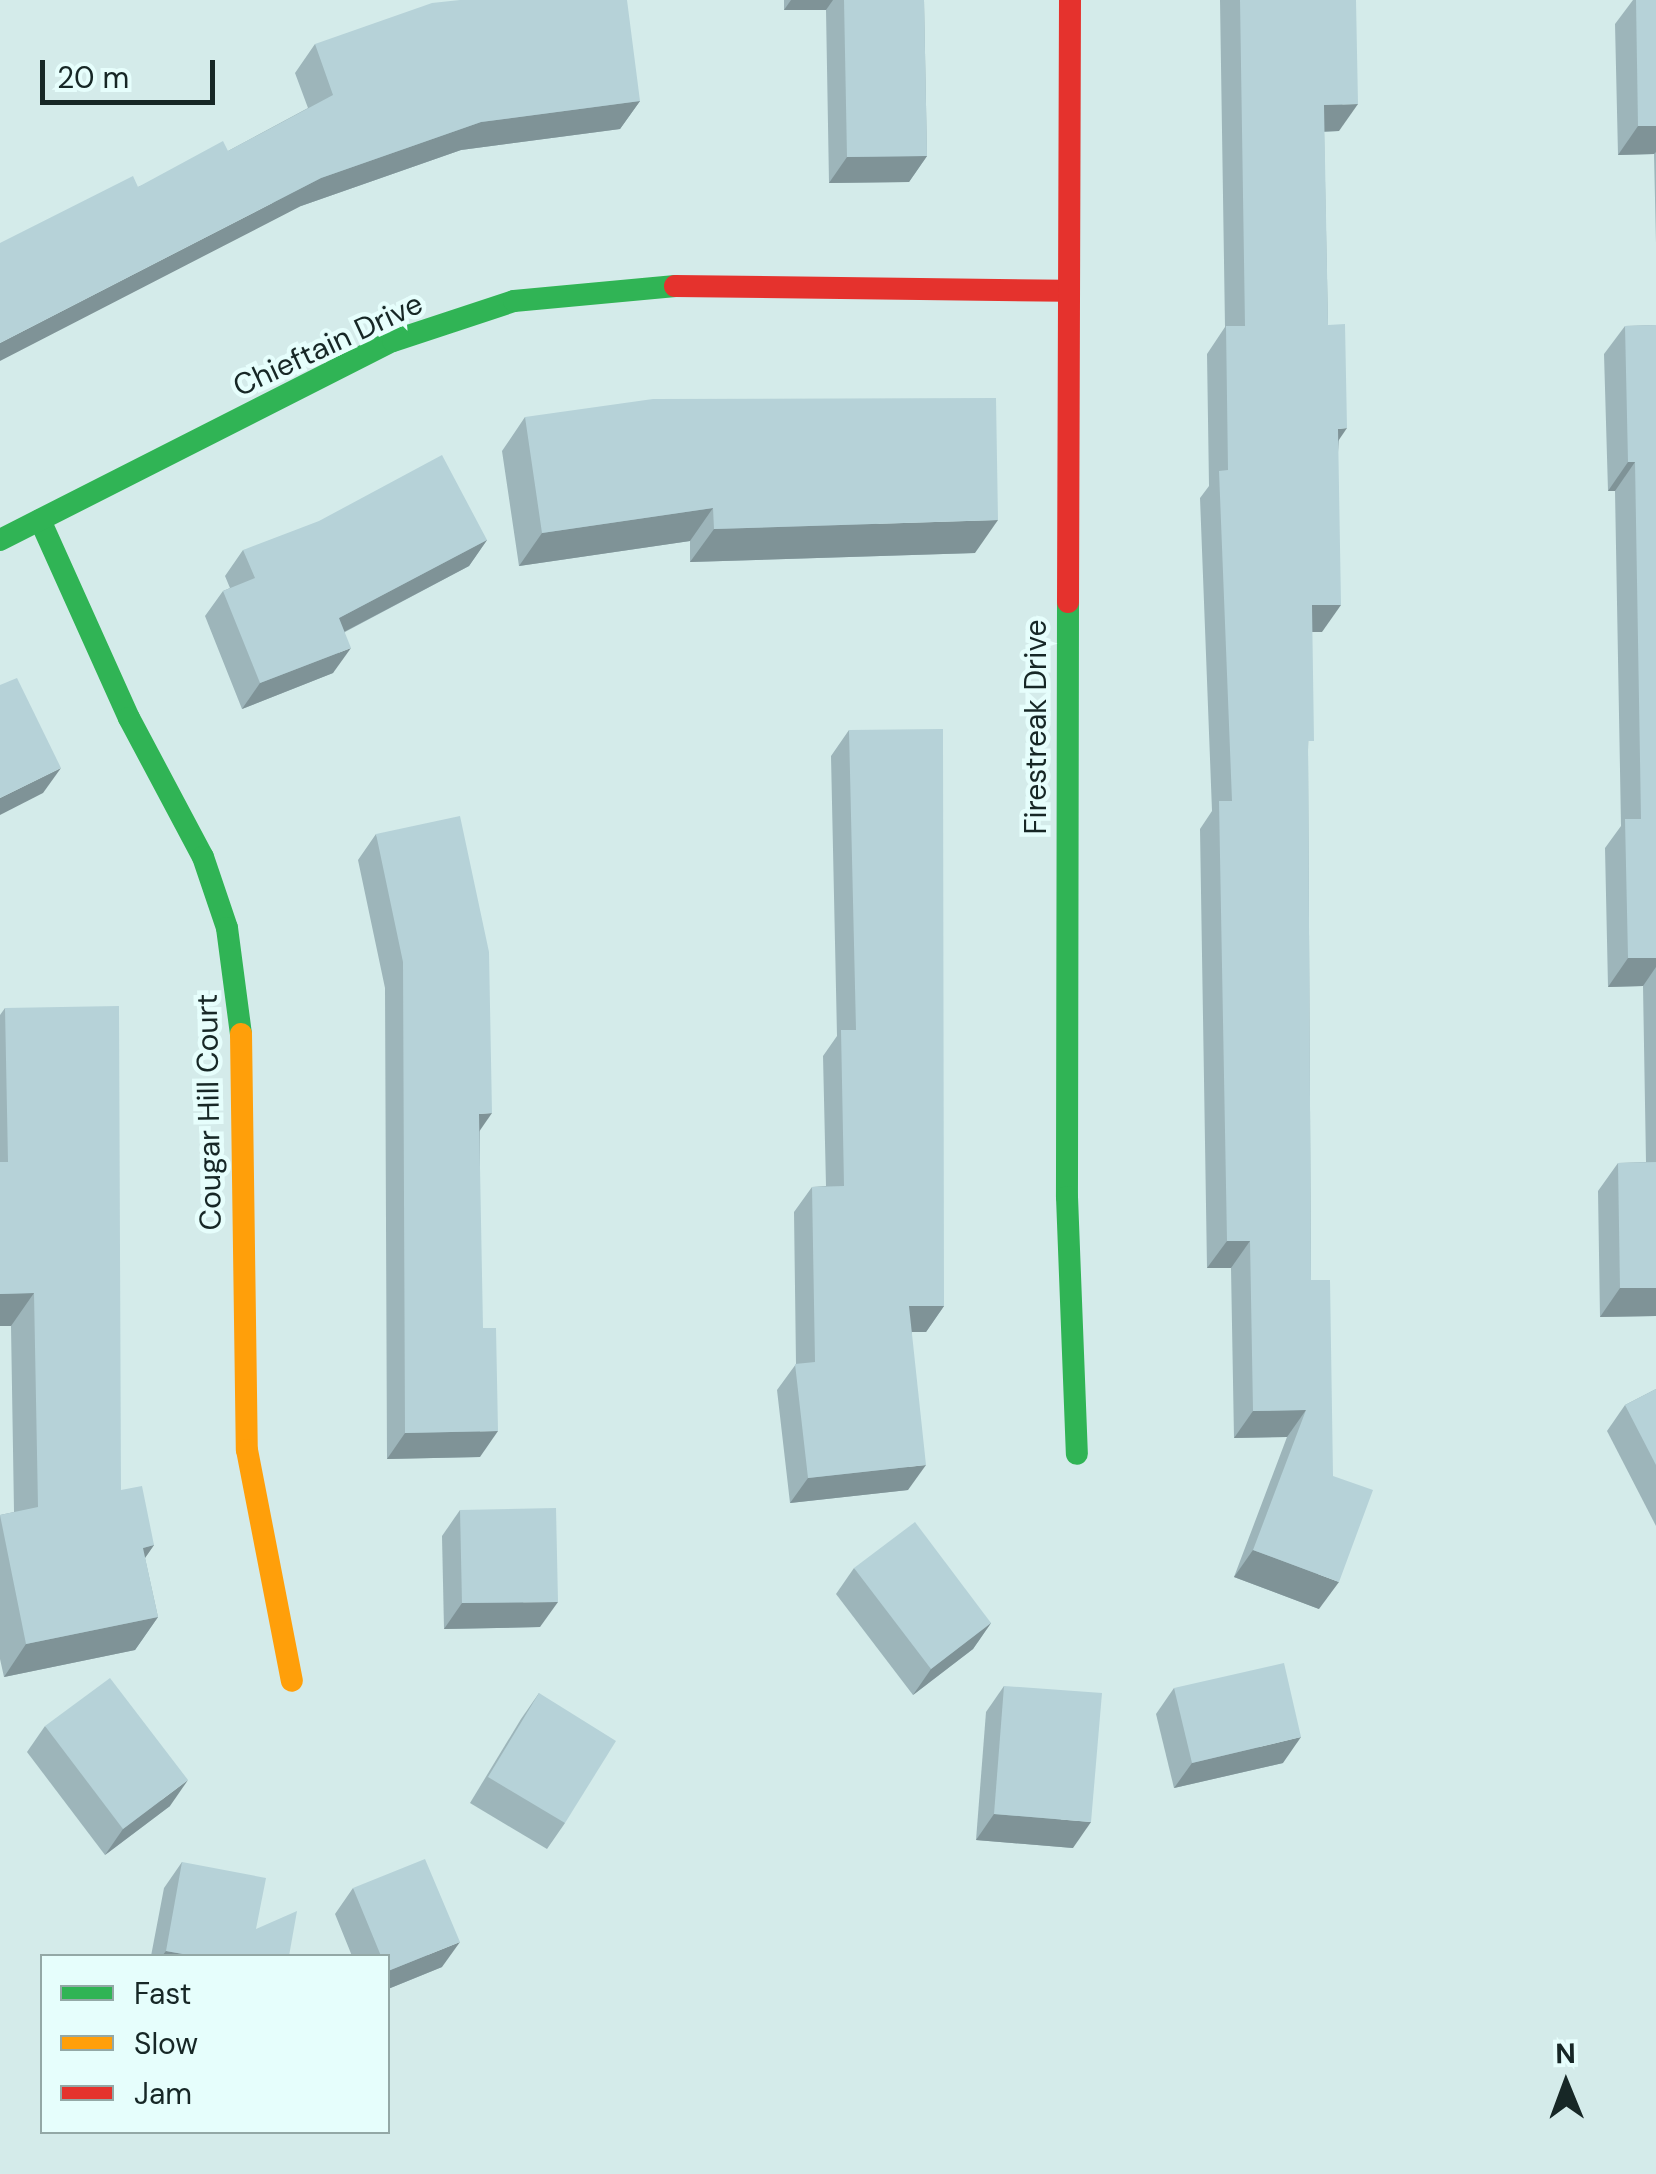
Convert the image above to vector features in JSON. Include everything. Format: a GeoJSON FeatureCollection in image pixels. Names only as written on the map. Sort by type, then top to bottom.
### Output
{"type":"FeatureCollection","features":[{"type":"Feature","properties":{"kind":"street","name":"Firestreak Drive"},"geometry":{"type":"LineString","coordinates":[[1070,0],[1065,291],[1068,1197],[1077,1454]]}},
{"type":"Feature","properties":{"kind":"street","name":"Chieftain Drive"},"geometry":{"type":"LineString","coordinates":[[0,540],[393,340],[514,300],[633,285],[1065,291]]}},
{"type":"Feature","properties":{"kind":"street","name":"Cougar Hill Court"},"geometry":{"type":"LineString","coordinates":[[40,520],[129,718],[203,857],[227,928],[240,993],[247,1450],[292,1681]]}},
{"type":"Feature","properties":{"kind":"building"},"geometry":{"type":"Polygon","coordinates":[[[627,0],[640,101],[481,122],[321,178],[0,343],[0,243],[133,176],[138,187],[223,141],[228,151],[333,95],[315,44],[432,3],[627,0]]]}},
{"type":"Feature","properties":{"kind":"building"},"geometry":{"type":"Polygon","coordinates":[[[844,0],[924,0],[927,156],[847,157],[844,0]]]}},
{"type":"Feature","properties":{"kind":"building"},"geometry":{"type":"Polygon","coordinates":[[[1240,0],[1356,0],[1358,104],[1324,105],[1328,325],[1345,324],[1347,428],[1338,429],[1341,605],[1312,605],[1314,741],[1308,741],[1311,1280],[1330,1280],[1333,1476],[1373,1490],[1339,1582],[1253,1550],[1306,1410],[1253,1411],[1250,1241],[1227,1241],[1219,801],[1232,801],[1219,471],[1228,470],[1226,326],[1245,326],[1240,0]]]}},
{"type":"Feature","properties":{"kind":"building"},"geometry":{"type":"Polygon","coordinates":[[[1636,0],[1656,0],[1656,126],[1638,126],[1636,0]]]}},
{"type":"Feature","properties":{"kind":"building"},"geometry":{"type":"Polygon","coordinates":[[[1656,325],[1656,958],[1628,958],[1625,819],[1641,819],[1635,462],[1628,462],[1625,326],[1656,325]]]}},
{"type":"Feature","properties":{"kind":"building"},"geometry":{"type":"Polygon","coordinates":[[[996,398],[998,520],[714,529],[713,508],[542,533],[525,417],[653,399],[996,398]]]}},
{"type":"Feature","properties":{"kind":"building"},"geometry":{"type":"Polygon","coordinates":[[[442,455],[487,540],[339,618],[351,648],[260,683],[223,591],[255,578],[243,550],[319,521],[442,455]]]}},
{"type":"Feature","properties":{"kind":"building"},"geometry":{"type":"Polygon","coordinates":[[[17,678],[61,768],[0,798],[0,685],[17,678]]]}},
{"type":"Feature","properties":{"kind":"building"},"geometry":{"type":"Polygon","coordinates":[[[943,729],[944,1306],[909,1306],[926,1465],[808,1478],[795,1364],[815,1362],[812,1187],[844,1186],[841,1030],[856,1030],[849,730],[943,729]]]}},
{"type":"Feature","properties":{"kind":"building"},"geometry":{"type":"Polygon","coordinates":[[[460,816],[489,952],[492,1113],[479,1114],[483,1328],[496,1328],[498,1431],[405,1433],[403,962],[376,834],[460,816]]]}},
{"type":"Feature","properties":{"kind":"building"},"geometry":{"type":"Polygon","coordinates":[[[119,1006],[121,1490],[142,1486],[154,1545],[143,1548],[158,1617],[26,1644],[0,1515],[38,1507],[34,1293],[0,1294],[0,1162],[8,1162],[5,1008],[119,1006]]]}},
{"type":"Feature","properties":{"kind":"building"},"geometry":{"type":"Polygon","coordinates":[[[1656,1162],[1656,1288],[1620,1288],[1618,1163],[1656,1162]]]}},
{"type":"Feature","properties":{"kind":"building"},"geometry":{"type":"Polygon","coordinates":[[[1656,1389],[1656,1465],[1625,1405],[1656,1389]]]}},
{"type":"Feature","properties":{"kind":"building"},"geometry":{"type":"Polygon","coordinates":[[[556,1508],[558,1602],[462,1603],[460,1510],[556,1508]]]}},
{"type":"Feature","properties":{"kind":"building"},"geometry":{"type":"Polygon","coordinates":[[[915,1522],[991,1623],[931,1669],[854,1568],[915,1522]]]}},
{"type":"Feature","properties":{"kind":"building"},"geometry":{"type":"Polygon","coordinates":[[[1284,1663],[1301,1737],[1192,1763],[1174,1688],[1284,1663]]]}},
{"type":"Feature","properties":{"kind":"building"},"geometry":{"type":"Polygon","coordinates":[[[110,1678],[188,1780],[123,1829],[45,1726],[110,1678]]]}},
{"type":"Feature","properties":{"kind":"building"},"geometry":{"type":"Polygon","coordinates":[[[1004,1686],[1102,1693],[1091,1822],[994,1814],[1004,1686]]]}},
{"type":"Feature","properties":{"kind":"building"},"geometry":{"type":"Polygon","coordinates":[[[539,1693],[616,1741],[565,1823],[488,1777],[539,1693]]]}},
{"type":"Feature","properties":{"kind":"building"},"geometry":{"type":"Polygon","coordinates":[[[425,1859],[460,1942],[390,1970],[390,1954],[380,1954],[353,1888],[425,1859]]]}},
{"type":"Feature","properties":{"kind":"building"},"geometry":{"type":"Polygon","coordinates":[[[182,1862],[266,1878],[256,1929],[297,1911],[289,1954],[166,1951],[182,1862]]]}},
{"type":"Feature","properties":{"kind":"traffic: fast"},"geometry":{"type":"LineString","coordinates":[[0,540],[393,341],[514,301],[675,286]]}},
{"type":"Feature","properties":{"kind":"traffic: fast"},"geometry":{"type":"LineString","coordinates":[[40,520],[129,718],[203,857],[227,928],[241,1034]]}},
{"type":"Feature","properties":{"kind":"traffic: fast"},"geometry":{"type":"LineString","coordinates":[[1068,602],[1067,1197],[1077,1454]]}},
{"type":"Feature","properties":{"kind":"traffic: slow"},"geometry":{"type":"LineString","coordinates":[[241,1034],[247,1450],[292,1681]]}},
{"type":"Feature","properties":{"kind":"traffic: jam"},"geometry":{"type":"LineString","coordinates":[[1068,602],[1070,0]]}},
{"type":"Feature","properties":{"kind":"traffic: jam"},"geometry":{"type":"LineString","coordinates":[[675,286],[1065,291]]}}]}
